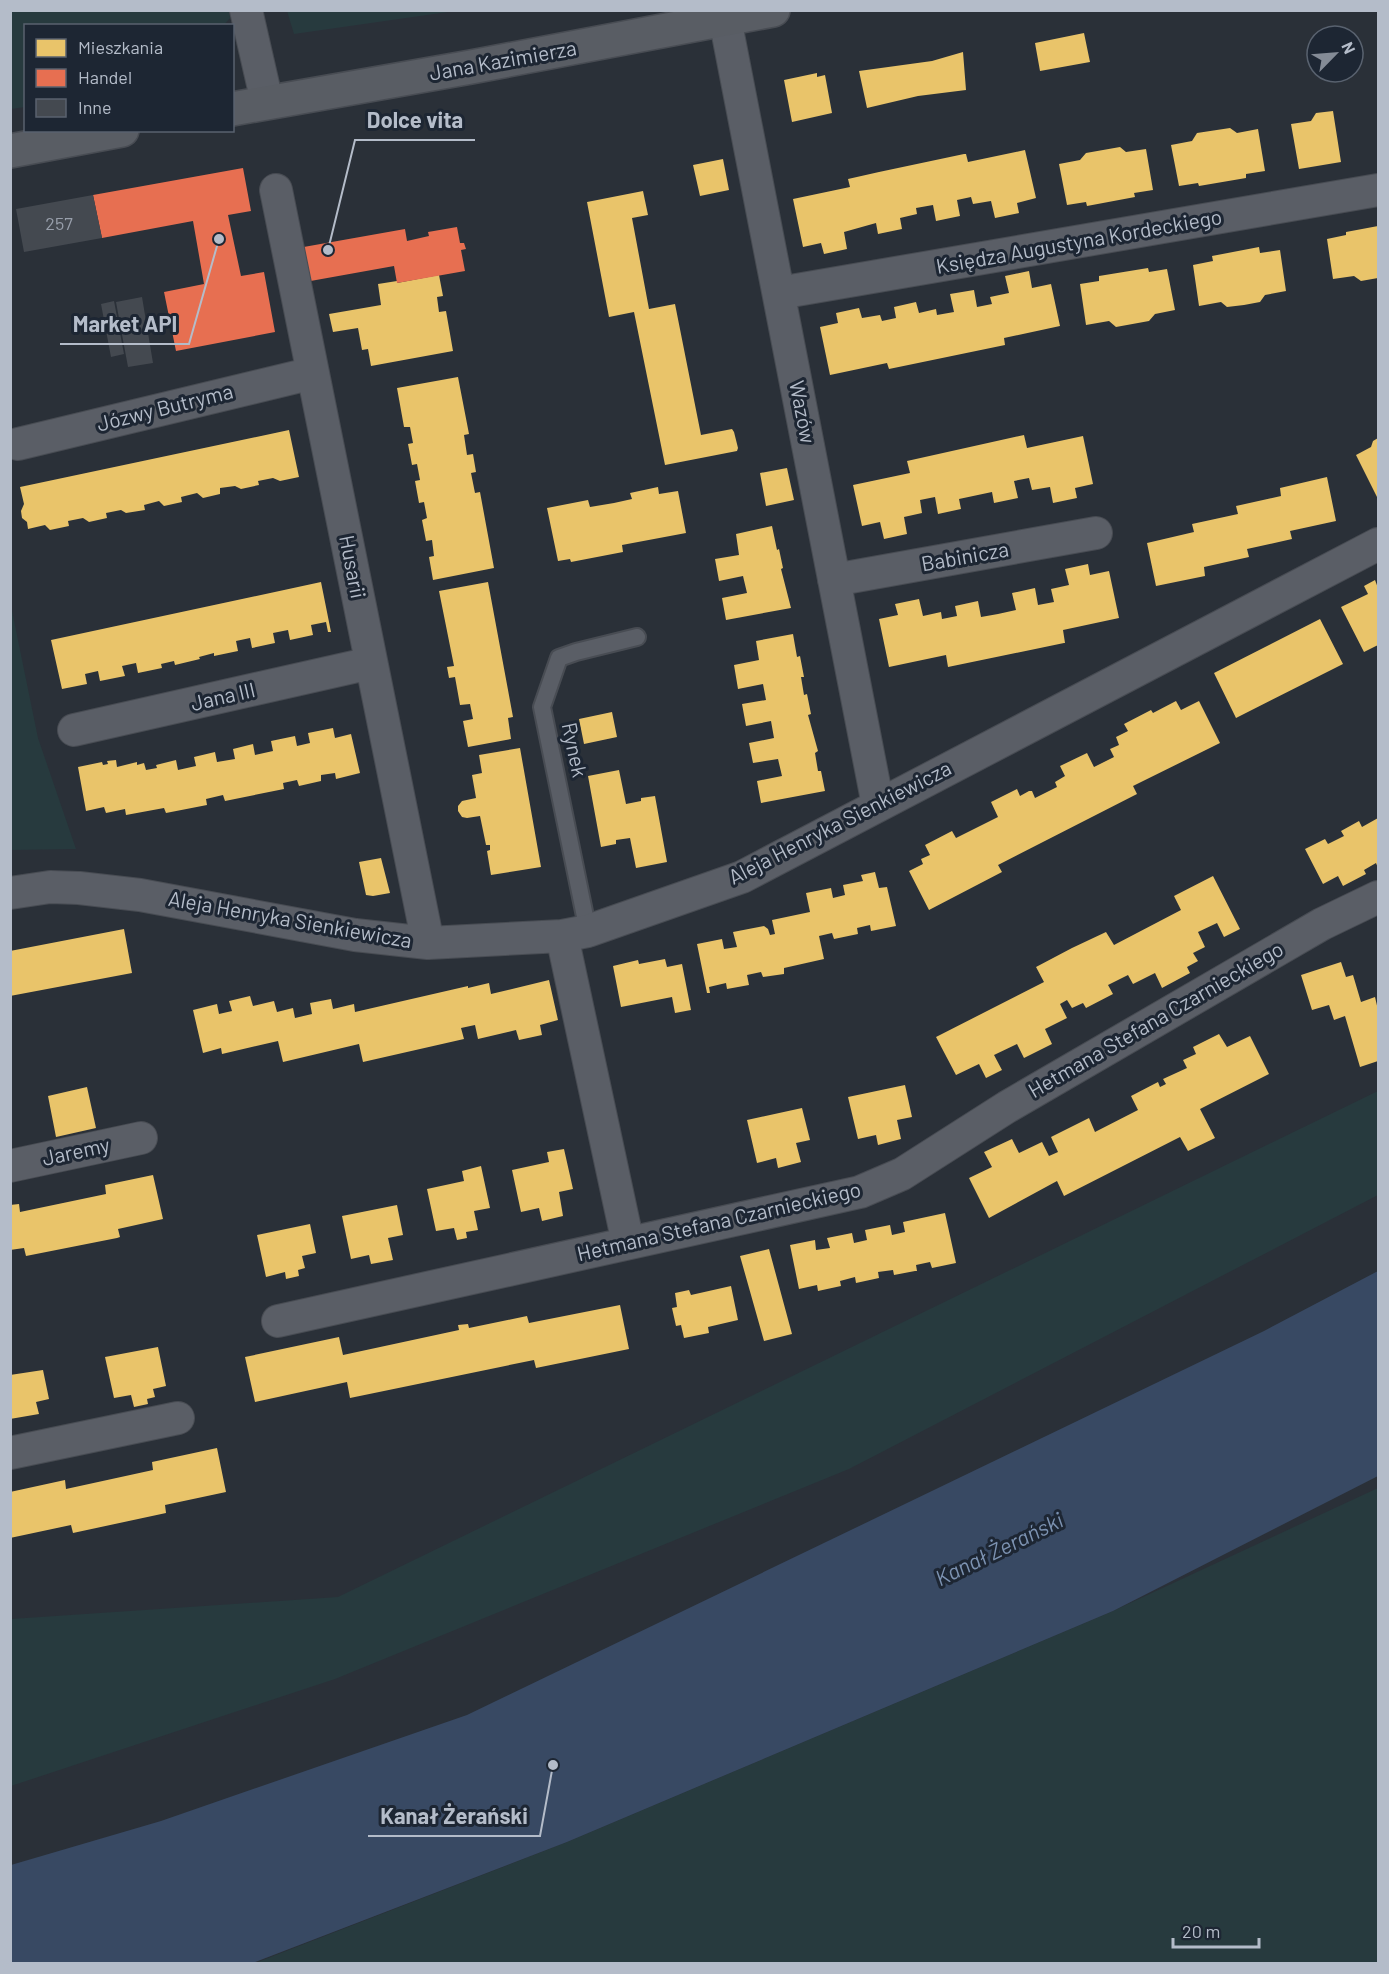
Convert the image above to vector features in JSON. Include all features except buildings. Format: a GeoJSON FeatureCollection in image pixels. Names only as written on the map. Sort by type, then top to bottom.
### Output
{"type":"FeatureCollection","features":[{"type":"Feature","properties":{"kind":"main road","name":"Jana Kazimierza"},"geometry":{"type":"LineString","coordinates":[[234,109],[773,10]]}},
{"type":"Feature","properties":{"kind":"main road"},"geometry":{"type":"LineString","coordinates":[[10,151],[111,132]]}},
{"type":"Feature","properties":{"kind":"street"},"geometry":{"type":"LineString","coordinates":[[246,10],[267,102]]}},
{"type":"Feature","properties":{"kind":"street","name":"Wazów"},"geometry":{"type":"LineString","coordinates":[[725,19],[750,103],[779,293],[878,805]]}},
{"type":"Feature","properties":{"kind":"street","name":"Husarii"},"geometry":{"type":"LineString","coordinates":[[276,190],[428,943]]}},
{"type":"Feature","properties":{"kind":"street","name":"Księdza Augustyna Kordeckiego"},"geometry":{"type":"LineString","coordinates":[[779,293],[1378,190]]}},
{"type":"Feature","properties":{"kind":"street","name":"Józwy Butryma"},"geometry":{"type":"LineString","coordinates":[[18,444],[312,373]]}},
{"type":"Feature","properties":{"kind":"street","name":"Babinicza"},"geometry":{"type":"LineString","coordinates":[[834,580],[1096,533]]}},
{"type":"Feature","properties":{"kind":"street","name":"Aleja Henryka Sienkiewicza"},"geometry":{"type":"LineString","coordinates":[[10,893],[50,887],[140,895],[355,935],[428,943],[575,934],[742,877],[1378,544]]}},
{"type":"Feature","properties":{"kind":"street","name":"Jana III"},"geometry":{"type":"LineString","coordinates":[[74,730],[371,663]]}},
{"type":"Feature","properties":{"kind":"street","name":"Hetmana Stefana Czarnieckiego"},"geometry":{"type":"LineString","coordinates":[[278,1321],[860,1192],[902,1174],[1017,1101],[1322,924],[1378,897]]}},
{"type":"Feature","properties":{"kind":"street"},"geometry":{"type":"LineString","coordinates":[[575,934],[628,1243]]}},
{"type":"Feature","properties":{"kind":"street","name":"Jaremy"},"geometry":{"type":"LineString","coordinates":[[10,1166],[141,1138]]}},
{"type":"Feature","properties":{"kind":"street"},"geometry":{"type":"LineString","coordinates":[[10,1453],[178,1418]]}},
{"type":"Feature","properties":{"kind":"lane","name":"Rynek"},"geometry":{"type":"LineString","coordinates":[[575,934],[542,707],[559,658],[637,637]]}},
{"type":"Feature","properties":{"kind":"green space"},"geometry":{"type":"Polygon","coordinates":[[[11,10],[229,10],[230,18],[225,24],[24,24],[24,107],[11,109],[11,10]]]}},
{"type":"Feature","properties":{"kind":"green space"},"geometry":{"type":"Polygon","coordinates":[[[287,10],[455,11],[294,34],[287,10]]]}},
{"type":"Feature","properties":{"kind":"green space"},"geometry":{"type":"Polygon","coordinates":[[[10,601],[38,738],[76,849],[11,850],[10,601]]]}},
{"type":"Feature","properties":{"kind":"green space"},"geometry":{"type":"Polygon","coordinates":[[[1378,1091],[1378,1195],[849,1469],[335,1679],[11,1786],[11,1619],[338,1597],[1378,1091]]]}},
{"type":"Feature","properties":{"kind":"green space"},"geometry":{"type":"Polygon","coordinates":[[[1378,1488],[1378,1963],[253,1964],[567,1842],[1113,1611],[1378,1488]]]}},
{"type":"Feature","properties":{"kind":"water"},"geometry":{"type":"Polygon","coordinates":[[[1378,1271],[1378,1476],[1113,1611],[567,1842],[253,1963],[11,1963],[11,1865],[161,1821],[467,1715],[1264,1331],[1378,1271]]]}},
{"type":"Feature","properties":{"kind":"place","name":"Market API"},"geometry":{"type":"Point","coordinates":[219,239]}},
{"type":"Feature","properties":{"kind":"place","name":"Dolce vita"},"geometry":{"type":"Point","coordinates":[328,250]}},
{"type":"Feature","properties":{"kind":"place","name":"Kanał Żerański"},"geometry":{"type":"Point","coordinates":[553,1765]}}]}
